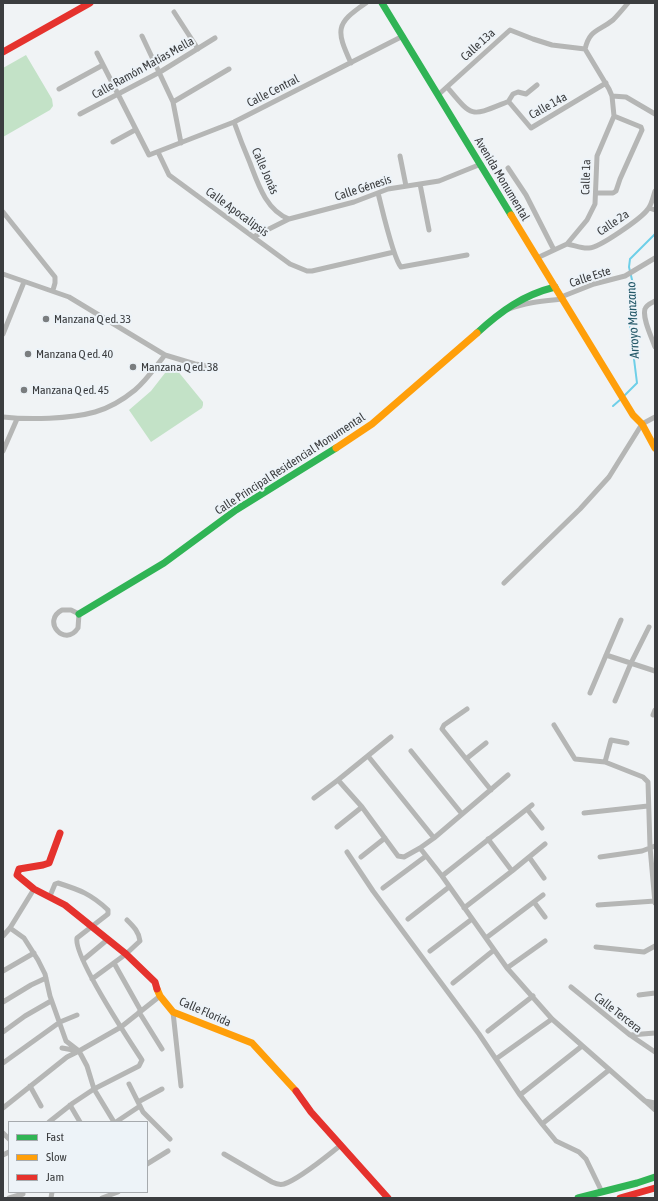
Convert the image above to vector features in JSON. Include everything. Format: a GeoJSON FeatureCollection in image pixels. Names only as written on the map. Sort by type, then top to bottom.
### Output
{"type":"FeatureCollection","features":[{"type":"Feature","properties":{"kind":"street"},"geometry":{"type":"LineString","coordinates":[[3,52],[90,3]]}},
{"type":"Feature","properties":{"kind":"street"},"geometry":{"type":"LineString","coordinates":[[351,63],[344,48],[340,32],[346,18],[350,13],[366,3]]}},
{"type":"Feature","properties":{"kind":"street","name":"Avenida Monumental"},"geometry":{"type":"LineString","coordinates":[[382,3],[633,415],[642,424]]}},
{"type":"Feature","properties":{"kind":"street"},"geometry":{"type":"LineString","coordinates":[[585,49],[591,35],[612,20],[628,3]]}},
{"type":"Feature","properties":{"kind":"street"},"geometry":{"type":"LineString","coordinates":[[174,12],[198,49]]}},
{"type":"Feature","properties":{"kind":"street","name":"Calle 13a"},"geometry":{"type":"LineString","coordinates":[[438,95],[510,30],[552,45],[585,49]]}},
{"type":"Feature","properties":{"kind":"street"},"geometry":{"type":"LineString","coordinates":[[142,36],[173,102],[181,143]]}},
{"type":"Feature","properties":{"kind":"street","name":"Calle Central"},"geometry":{"type":"LineString","coordinates":[[135,130],[149,155],[158,152],[234,122],[403,36]]}},
{"type":"Feature","properties":{"kind":"street","name":"Calle Ramón Matías Mella"},"geometry":{"type":"LineString","coordinates":[[80,114],[160,72],[215,38]]}},
{"type":"Feature","properties":{"kind":"street","name":"Calle 1a"},"geometry":{"type":"LineString","coordinates":[[537,258],[567,244],[587,220],[594,207],[596,193],[596,156],[614,116],[612,96],[606,83],[585,49]]}},
{"type":"Feature","properties":{"kind":"street"},"geometry":{"type":"LineString","coordinates":[[97,53],[135,130],[113,142]]}},
{"type":"Feature","properties":{"kind":"street"},"geometry":{"type":"LineString","coordinates":[[59,89],[103,65]]}},
{"type":"Feature","properties":{"kind":"street"},"geometry":{"type":"LineString","coordinates":[[173,102],[229,69]]}},
{"type":"Feature","properties":{"kind":"street","name":"Calle 14a"},"geometry":{"type":"LineString","coordinates":[[508,102],[531,128],[606,83]]}},
{"type":"Feature","properties":{"kind":"street"},"geometry":{"type":"LineString","coordinates":[[447,87],[464,107],[473,113],[478,113],[508,102],[513,94],[518,92],[526,94],[537,85]]}},
{"type":"Feature","properties":{"kind":"street"},"geometry":{"type":"LineString","coordinates":[[612,96],[626,97],[654,111]]}},
{"type":"Feature","properties":{"kind":"street"},"geometry":{"type":"LineString","coordinates":[[596,193],[613,193],[616,191],[620,178],[642,130],[641,127],[614,116]]}},
{"type":"Feature","properties":{"kind":"street","name":"Calle Jonás"},"geometry":{"type":"LineString","coordinates":[[234,122],[264,196],[276,211],[283,217],[289,219]]}},
{"type":"Feature","properties":{"kind":"street","name":"Calle Apocalipsis"},"geometry":{"type":"LineString","coordinates":[[158,152],[169,175],[290,264],[307,271],[317,270],[394,252]]}},
{"type":"Feature","properties":{"kind":"street"},"geometry":{"type":"LineString","coordinates":[[400,156],[406,186]]}},
{"type":"Feature","properties":{"kind":"street","name":"Calle Génesis"},"geometry":{"type":"LineString","coordinates":[[253,237],[289,219],[354,202],[388,189],[439,181],[481,164]]}},
{"type":"Feature","properties":{"kind":"street"},"geometry":{"type":"LineString","coordinates":[[508,168],[523,190],[554,250]]}},
{"type":"Feature","properties":{"kind":"street"},"geometry":{"type":"LineString","coordinates":[[420,184],[429,230]]}},
{"type":"Feature","properties":{"kind":"street","name":"Calle 2a"},"geometry":{"type":"LineString","coordinates":[[567,244],[588,248],[597,246],[610,239],[640,217],[649,208],[655,192]]}},
{"type":"Feature","properties":{"kind":"street"},"geometry":{"type":"LineString","coordinates":[[378,193],[394,252],[402,267],[468,255]]}},
{"type":"Feature","properties":{"kind":"street"},"geometry":{"type":"LineString","coordinates":[[649,208],[655,210]]}},
{"type":"Feature","properties":{"kind":"street"},"geometry":{"type":"LineString","coordinates":[[3,212],[54,276],[55,284],[53,290]]}},
{"type":"Feature","properties":{"kind":"street","name":"Calle Este"},"geometry":{"type":"LineString","coordinates":[[562,298],[594,284],[625,276],[655,258]]}},
{"type":"Feature","properties":{"kind":"street"},"geometry":{"type":"LineString","coordinates":[[3,274],[24,282],[53,290],[69,297],[165,355],[182,361],[208,366]]}},
{"type":"Feature","properties":{"kind":"street"},"geometry":{"type":"LineString","coordinates":[[3,334],[24,282]]}},
{"type":"Feature","properties":{"kind":"street","name":"Calle Principal Residencial Monumental"},"geometry":{"type":"LineString","coordinates":[[79,614],[164,563],[236,510],[329,453],[372,424],[499,313],[516,301],[534,292],[555,287]]}},
{"type":"Feature","properties":{"kind":"street"},"geometry":{"type":"LineString","coordinates":[[534,292],[536,302]]}},
{"type":"Feature","properties":{"kind":"street","name":"Calle Principal Residencial Monumental"},"geometry":{"type":"LineString","coordinates":[[499,313],[518,306],[562,298]]}},
{"type":"Feature","properties":{"kind":"street"},"geometry":{"type":"LineString","coordinates":[[655,301],[648,304],[645,309],[645,320],[655,347]]}},
{"type":"Feature","properties":{"kind":"street"},"geometry":{"type":"LineString","coordinates":[[3,417],[17,419],[80,415],[95,412],[135,390],[165,355]]}},
{"type":"Feature","properties":{"kind":"street"},"geometry":{"type":"LineString","coordinates":[[504,583],[580,509],[609,478],[642,424],[655,417]]}},
{"type":"Feature","properties":{"kind":"street"},"geometry":{"type":"LineString","coordinates":[[3,451],[17,419]]}},
{"type":"Feature","properties":{"kind":"street"},"geometry":{"type":"LineString","coordinates":[[642,424],[655,448]]}},
{"type":"Feature","properties":{"kind":"street"},"geometry":{"type":"LineString","coordinates":[[66,610],[79,614],[79,623],[76,631],[68,635],[64,635],[54,627],[54,619],[59,612],[66,610]]}},
{"type":"Feature","properties":{"kind":"street"},"geometry":{"type":"LineString","coordinates":[[590,693],[621,620]]}},
{"type":"Feature","properties":{"kind":"street"},"geometry":{"type":"LineString","coordinates":[[615,701],[631,663],[649,627]]}},
{"type":"Feature","properties":{"kind":"street"},"geometry":{"type":"LineString","coordinates":[[606,655],[655,672]]}},
{"type":"Feature","properties":{"kind":"street"},"geometry":{"type":"LineString","coordinates":[[467,709],[444,725],[442,729],[491,790]]}},
{"type":"Feature","properties":{"kind":"street"},"geometry":{"type":"LineString","coordinates":[[554,725],[575,759],[606,762],[648,782],[648,806],[655,902],[598,905]]}},
{"type":"Feature","properties":{"kind":"street"},"geometry":{"type":"LineString","coordinates":[[314,798],[391,736]]}},
{"type":"Feature","properties":{"kind":"street"},"geometry":{"type":"LineString","coordinates":[[606,762],[611,740],[627,743]]}},
{"type":"Feature","properties":{"kind":"street"},"geometry":{"type":"LineString","coordinates":[[466,759],[486,743]]}},
{"type":"Feature","properties":{"kind":"street"},"geometry":{"type":"LineString","coordinates":[[411,751],[462,814]]}},
{"type":"Feature","properties":{"kind":"street"},"geometry":{"type":"LineString","coordinates":[[368,756],[434,838]]}},
{"type":"Feature","properties":{"kind":"street"},"geometry":{"type":"LineString","coordinates":[[338,780],[362,807],[398,856],[404,858],[434,838],[508,775]]}},
{"type":"Feature","properties":{"kind":"street"},"geometry":{"type":"LineString","coordinates":[[442,876],[532,805]]}},
{"type":"Feature","properties":{"kind":"street"},"geometry":{"type":"LineString","coordinates":[[584,813],[648,806]]}},
{"type":"Feature","properties":{"kind":"street"},"geometry":{"type":"LineString","coordinates":[[337,826],[362,807]]}},
{"type":"Feature","properties":{"kind":"street"},"geometry":{"type":"LineString","coordinates":[[527,809],[542,828]]}},
{"type":"Feature","properties":{"kind":"street","name":"Calle Florida"},"geometry":{"type":"LineString","coordinates":[[60,833],[49,863],[45,866],[33,866],[19,869],[17,875],[34,889],[65,905],[126,954],[155,982],[160,996],[173,1012],[252,1044],[301,1096],[312,1112],[388,1198]]}},
{"type":"Feature","properties":{"kind":"street"},"geometry":{"type":"LineString","coordinates":[[362,857],[385,838]]}},
{"type":"Feature","properties":{"kind":"street"},"geometry":{"type":"LineString","coordinates":[[488,839],[512,871]]}},
{"type":"Feature","properties":{"kind":"street"},"geometry":{"type":"LineString","coordinates":[[464,908],[545,844]]}},
{"type":"Feature","properties":{"kind":"street"},"geometry":{"type":"LineString","coordinates":[[600,857],[642,851],[652,847]]}},
{"type":"Feature","properties":{"kind":"street"},"geometry":{"type":"LineString","coordinates":[[420,848],[442,876],[507,968],[552,1019],[655,1110]]}},
{"type":"Feature","properties":{"kind":"street"},"geometry":{"type":"LineString","coordinates":[[347,852],[373,891],[479,1034],[520,1095],[556,1141],[579,1152],[586,1159],[602,1192]]}},
{"type":"Feature","properties":{"kind":"street"},"geometry":{"type":"LineString","coordinates":[[383,888],[426,856]]}},
{"type":"Feature","properties":{"kind":"street"},"geometry":{"type":"LineString","coordinates":[[529,858],[544,878]]}},
{"type":"Feature","properties":{"kind":"street"},"geometry":{"type":"LineString","coordinates":[[50,896],[55,884],[58,883],[85,892],[96,899],[108,910],[108,914],[76,941],[92,979],[142,1060],[139,1066],[94,1089],[70,1105],[50,1121]]}},
{"type":"Feature","properties":{"kind":"street"},"geometry":{"type":"LineString","coordinates":[[408,919],[449,887]]}},
{"type":"Feature","properties":{"kind":"street"},"geometry":{"type":"LineString","coordinates":[[3,936],[10,928],[34,889]]}},
{"type":"Feature","properties":{"kind":"street"},"geometry":{"type":"LineString","coordinates":[[486,938],[543,895]]}},
{"type":"Feature","properties":{"kind":"street"},"geometry":{"type":"LineString","coordinates":[[534,902],[545,917]]}},
{"type":"Feature","properties":{"kind":"street"},"geometry":{"type":"LineString","coordinates":[[430,951],[472,919]]}},
{"type":"Feature","properties":{"kind":"street"},"geometry":{"type":"LineString","coordinates":[[92,979],[126,954],[140,941],[135,928],[127,920]]}},
{"type":"Feature","properties":{"kind":"street"},"geometry":{"type":"LineString","coordinates":[[10,928],[24,938],[34,953],[46,978],[51,1001],[60,1022],[66,1042],[79,1051],[87,1066],[94,1089],[114,1121]]}},
{"type":"Feature","properties":{"kind":"street"},"geometry":{"type":"LineString","coordinates":[[83,960],[107,940]]}},
{"type":"Feature","properties":{"kind":"street"},"geometry":{"type":"LineString","coordinates":[[507,968],[545,941]]}},
{"type":"Feature","properties":{"kind":"street"},"geometry":{"type":"LineString","coordinates":[[596,947],[644,952],[655,946]]}},
{"type":"Feature","properties":{"kind":"street"},"geometry":{"type":"LineString","coordinates":[[453,983],[494,950]]}},
{"type":"Feature","properties":{"kind":"street"},"geometry":{"type":"LineString","coordinates":[[3,972],[34,953]]}},
{"type":"Feature","properties":{"kind":"street"},"geometry":{"type":"LineString","coordinates":[[114,963],[162,1049]]}},
{"type":"Feature","properties":{"kind":"street"},"geometry":{"type":"LineString","coordinates":[[3,1002],[46,978]]}},
{"type":"Feature","properties":{"kind":"street","name":"Calle Tercera"},"geometry":{"type":"LineString","coordinates":[[571,988],[630,1036],[655,1052]]}},
{"type":"Feature","properties":{"kind":"street"},"geometry":{"type":"LineString","coordinates":[[639,994],[655,993]]}},
{"type":"Feature","properties":{"kind":"street"},"geometry":{"type":"LineString","coordinates":[[3,1108],[66,1057],[121,1027],[160,996]]}},
{"type":"Feature","properties":{"kind":"street"},"geometry":{"type":"LineString","coordinates":[[488,1031],[533,996]]}},
{"type":"Feature","properties":{"kind":"street"},"geometry":{"type":"LineString","coordinates":[[3,1032],[25,1016],[51,1001]]}},
{"type":"Feature","properties":{"kind":"street"},"geometry":{"type":"LineString","coordinates":[[173,1012],[181,1086]]}},
{"type":"Feature","properties":{"kind":"street"},"geometry":{"type":"LineString","coordinates":[[3,1063],[60,1022],[77,1015]]}},
{"type":"Feature","properties":{"kind":"street"},"geometry":{"type":"LineString","coordinates":[[496,1059],[552,1019]]}},
{"type":"Feature","properties":{"kind":"street"},"geometry":{"type":"LineString","coordinates":[[630,1036],[655,1033]]}},
{"type":"Feature","properties":{"kind":"street"},"geometry":{"type":"LineString","coordinates":[[520,1095],[582,1046]]}},
{"type":"Feature","properties":{"kind":"street"},"geometry":{"type":"LineString","coordinates":[[62,1048],[79,1051]]}},
{"type":"Feature","properties":{"kind":"street"},"geometry":{"type":"LineString","coordinates":[[542,1124],[610,1070]]}},
{"type":"Feature","properties":{"kind":"street"},"geometry":{"type":"LineString","coordinates":[[129,1084],[143,1112],[170,1139]]}},
{"type":"Feature","properties":{"kind":"street"},"geometry":{"type":"LineString","coordinates":[[30,1086],[41,1106]]}},
{"type":"Feature","properties":{"kind":"street"},"geometry":{"type":"LineString","coordinates":[[116,1121],[162,1089]]}},
{"type":"Feature","properties":{"kind":"street"},"geometry":{"type":"LineString","coordinates":[[645,1101],[655,1103]]}},
{"type":"Feature","properties":{"kind":"street"},"geometry":{"type":"LineString","coordinates":[[70,1105],[79,1121]]}},
{"type":"Feature","properties":{"kind":"street"},"geometry":{"type":"LineString","coordinates":[[224,1154],[272,1182],[281,1185],[302,1174],[341,1145]]}},
{"type":"Feature","properties":{"kind":"street"},"geometry":{"type":"LineString","coordinates":[[148,1163],[168,1151]]}},
{"type":"Feature","properties":{"kind":"street"},"geometry":{"type":"LineString","coordinates":[[578,1198],[655,1177]]}},
{"type":"Feature","properties":{"kind":"street"},"geometry":{"type":"LineString","coordinates":[[620,1198],[655,1188]]}},
{"type":"Feature","properties":{"kind":"street"},"geometry":{"type":"LineString","coordinates":[[102,1198],[115,1193]]}},
{"type":"Feature","properties":{"kind":"street"},"geometry":{"type":"LineString","coordinates":[[9,1198],[23,1195]]}},
{"type":"Feature","properties":{"kind":"green space"},"geometry":{"type":"Polygon","coordinates":[[[26,55],[52,99],[53,106],[50,110],[3,137],[3,68],[26,55]]]}},
{"type":"Feature","properties":{"kind":"green space"},"geometry":{"type":"Polygon","coordinates":[[[172,364],[203,402],[203,405],[202,408],[151,442],[129,410],[151,391],[172,364]]]}},
{"type":"Feature","properties":{"kind":"waterway","name":"Arroyo Manzano"},"geometry":{"type":"LineString","coordinates":[[624,396],[637,383],[630,327],[634,306],[633,284],[629,267],[630,259],[655,234]]}},
{"type":"Feature","properties":{"kind":"waterway","name":"Arroyo Manzano"},"geometry":{"type":"LineString","coordinates":[[613,406],[621,399]]}},
{"type":"Feature","properties":{"kind":"traffic: fast"},"geometry":{"type":"LineString","coordinates":[[382,3],[511,215]]}},
{"type":"Feature","properties":{"kind":"traffic: fast"},"geometry":{"type":"LineString","coordinates":[[477,333],[504,311],[523,299],[543,290],[555,287]]}},
{"type":"Feature","properties":{"kind":"traffic: fast"},"geometry":{"type":"LineString","coordinates":[[79,614],[164,563],[236,510],[336,448]]}},
{"type":"Feature","properties":{"kind":"traffic: fast"},"geometry":{"type":"LineString","coordinates":[[578,1198],[655,1177]]}},
{"type":"Feature","properties":{"kind":"traffic: slow"},"geometry":{"type":"LineString","coordinates":[[511,215],[633,415],[642,424],[655,448]]}},
{"type":"Feature","properties":{"kind":"traffic: slow"},"geometry":{"type":"LineString","coordinates":[[336,448],[372,424],[477,333]]}},
{"type":"Feature","properties":{"kind":"traffic: slow"},"geometry":{"type":"LineString","coordinates":[[157,989],[160,996],[173,1012],[252,1043],[296,1091]]}},
{"type":"Feature","properties":{"kind":"traffic: jam"},"geometry":{"type":"LineString","coordinates":[[3,52],[90,3]]}},
{"type":"Feature","properties":{"kind":"traffic: jam"},"geometry":{"type":"LineString","coordinates":[[60,833],[49,863],[19,869],[17,875],[34,889],[65,905],[126,954],[155,982],[157,989]]}},
{"type":"Feature","properties":{"kind":"traffic: jam"},"geometry":{"type":"LineString","coordinates":[[296,1091],[311,1112],[388,1198]]}},
{"type":"Feature","properties":{"kind":"traffic: jam"},"geometry":{"type":"LineString","coordinates":[[620,1198],[655,1188]]}},
{"type":"Feature","properties":{"kind":"place","name":"Manzana Q ed. 33"},"geometry":{"type":"Point","coordinates":[46,319]}},
{"type":"Feature","properties":{"kind":"place","name":"Manzana Q ed. 40"},"geometry":{"type":"Point","coordinates":[28,354]}},
{"type":"Feature","properties":{"kind":"place","name":"Manzana Q ed. 38"},"geometry":{"type":"Point","coordinates":[133,367]}},
{"type":"Feature","properties":{"kind":"place","name":"Manzana Q ed. 45"},"geometry":{"type":"Point","coordinates":[24,390]}}]}
